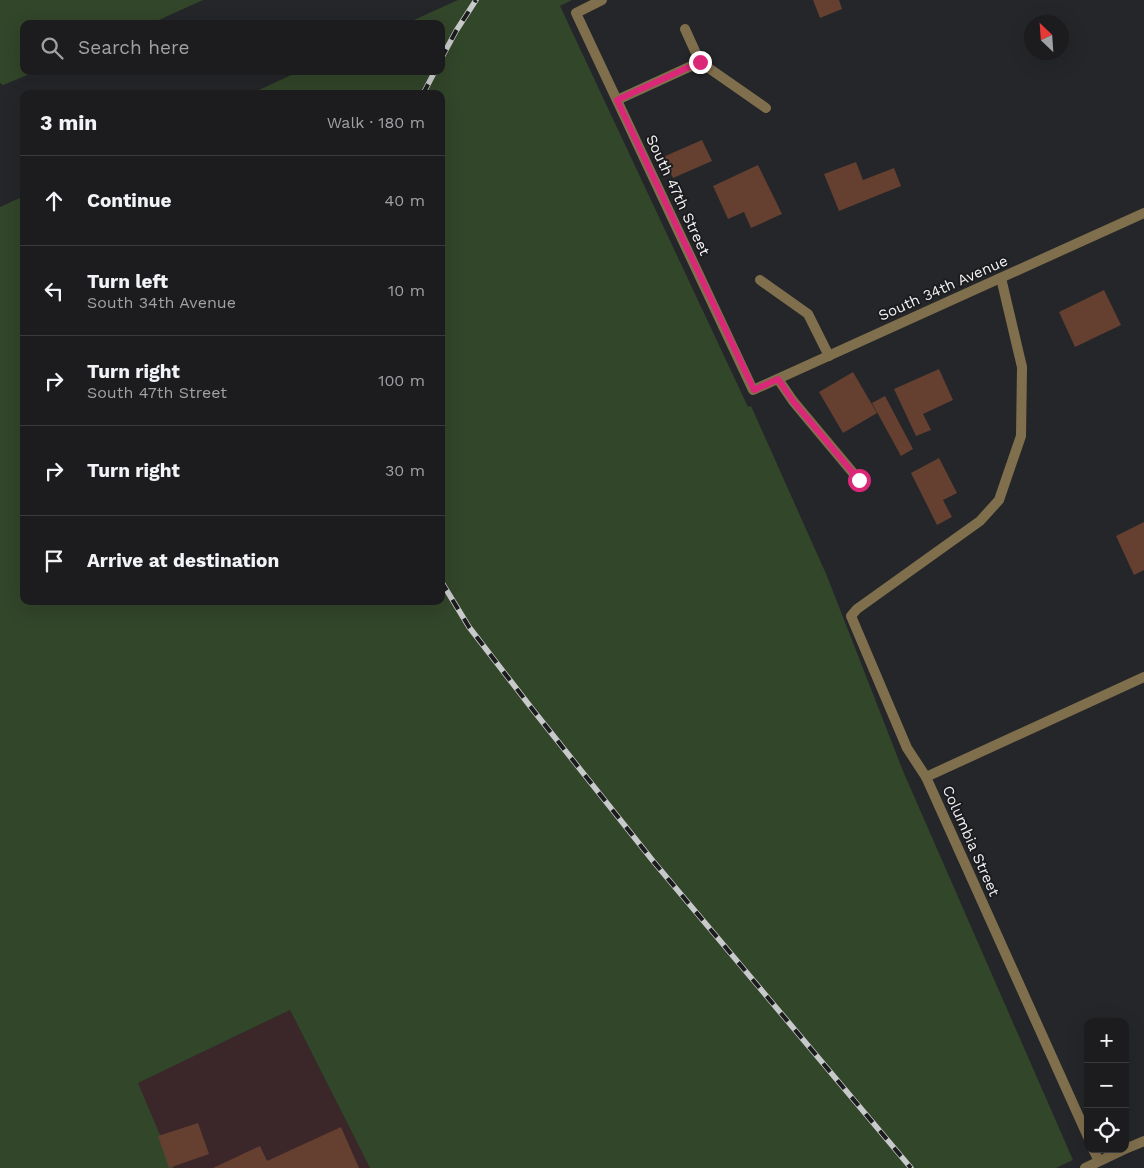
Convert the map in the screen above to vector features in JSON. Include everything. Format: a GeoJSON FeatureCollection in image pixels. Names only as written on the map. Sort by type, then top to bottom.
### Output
{"type":"FeatureCollection","features":[{"type":"Feature","properties":{"kind":"street","name":"South 47th Street"},"geometry":{"type":"LineString","coordinates":[[602,0],[576,13],[754,390]]}},
{"type":"Feature","properties":{"kind":"street"},"geometry":{"type":"LineString","coordinates":[[685,29],[700,62],[766,108]]}},
{"type":"Feature","properties":{"kind":"street"},"geometry":{"type":"LineString","coordinates":[[617,100],[700,62]]}},
{"type":"Feature","properties":{"kind":"street","name":"South 34th Avenue"},"geometry":{"type":"LineString","coordinates":[[754,390],[1144,213]]}},
{"type":"Feature","properties":{"kind":"street"},"geometry":{"type":"LineString","coordinates":[[926,777],[908,748],[851,616],[857,609],[980,521],[999,500],[1021,436],[1022,367],[1001,278]]}},
{"type":"Feature","properties":{"kind":"street"},"geometry":{"type":"LineString","coordinates":[[760,280],[808,314],[829,356]]}},
{"type":"Feature","properties":{"kind":"street"},"geometry":{"type":"LineString","coordinates":[[778,379],[793,401],[859,480]]}},
{"type":"Feature","properties":{"kind":"street","name":"Columbia Street"},"geometry":{"type":"LineString","coordinates":[[1084,1127],[926,777],[1144,676]]}},
{"type":"Feature","properties":{"kind":"street"},"geometry":{"type":"LineString","coordinates":[[1129,1147],[1144,1141]]}},
{"type":"Feature","properties":{"kind":"street"},"geometry":{"type":"LineString","coordinates":[[1096,1153],[1099,1161]]}},
{"type":"Feature","properties":{"kind":"street"},"geometry":{"type":"LineString","coordinates":[[1085,1168],[1116,1153]]}},
{"type":"Feature","properties":{"kind":"shaded area"},"geometry":{"type":"Polygon","coordinates":[[[290,1010],[370,1168],[174,1168],[137,1083],[290,1010]]]}},
{"type":"Feature","properties":{"kind":"green space"},"geometry":{"type":"Polygon","coordinates":[[[0,0],[203,0],[159,20],[20,20],[20,75],[27,75],[3,85],[0,83],[0,0]]]}},
{"type":"Feature","properties":{"kind":"green space"},"geometry":{"type":"Polygon","coordinates":[[[458,0],[572,0],[560,6],[748,407],[751,406],[827,576],[903,771],[1073,1160],[1056,1168],[370,1168],[290,1010],[138,1083],[174,1168],[0,1168],[0,207],[20,198],[20,605],[445,605],[445,90],[259,90],[291,75],[445,75],[445,20],[414,20],[458,0]]]}},
{"type":"Feature","properties":{"kind":"building"},"geometry":{"type":"Polygon","coordinates":[[[813,0],[839,0],[842,9],[820,18],[813,0]]]}},
{"type":"Feature","properties":{"kind":"building"},"geometry":{"type":"Polygon","coordinates":[[[702,140],[712,161],[673,178],[663,157],[702,140]]]}},
{"type":"Feature","properties":{"kind":"building"},"geometry":{"type":"Polygon","coordinates":[[[856,162],[863,180],[894,168],[901,186],[839,211],[824,174],[856,162]]]}},
{"type":"Feature","properties":{"kind":"building"},"geometry":{"type":"Polygon","coordinates":[[[758,165],[782,214],[751,228],[744,212],[728,219],[713,186],[758,165]]]}},
{"type":"Feature","properties":{"kind":"building"},"geometry":{"type":"Polygon","coordinates":[[[1104,290],[1121,325],[1075,347],[1059,312],[1104,290]]]}},
{"type":"Feature","properties":{"kind":"building"},"geometry":{"type":"Polygon","coordinates":[[[939,369],[953,400],[923,414],[931,430],[916,436],[894,389],[939,369]]]}},
{"type":"Feature","properties":{"kind":"building"},"geometry":{"type":"Polygon","coordinates":[[[853,372],[877,413],[843,433],[819,392],[853,372]]]}},
{"type":"Feature","properties":{"kind":"building"},"geometry":{"type":"Polygon","coordinates":[[[885,396],[913,449],[901,456],[872,403],[885,396]]]}},
{"type":"Feature","properties":{"kind":"building"},"geometry":{"type":"Polygon","coordinates":[[[939,458],[957,493],[943,500],[952,517],[937,525],[911,473],[939,458]]]}},
{"type":"Feature","properties":{"kind":"building"},"geometry":{"type":"Polygon","coordinates":[[[1144,522],[1144,570],[1134,575],[1116,536],[1144,522]]]}},
{"type":"Feature","properties":{"kind":"building"},"geometry":{"type":"Polygon","coordinates":[[[198,1123],[209,1154],[169,1168],[158,1136],[198,1123]]]}},
{"type":"Feature","properties":{"kind":"building"},"geometry":{"type":"Polygon","coordinates":[[[341,1127],[359,1168],[213,1168],[260,1146],[267,1161],[341,1127]]]}},
{"type":"Feature","properties":{"kind":"railway"},"geometry":{"type":"LineString","coordinates":[[445,52],[476,0]]}},
{"type":"Feature","properties":{"kind":"railway"},"geometry":{"type":"LineString","coordinates":[[425,90],[433,75]]}},
{"type":"Feature","properties":{"kind":"railway"},"geometry":{"type":"LineString","coordinates":[[445,588],[469,627],[653,861],[911,1168]]}},
{"type":"Feature","properties":{"kind":"route"},"geometry":{"type":"LineString","coordinates":[[700,62],[617,100],[754,390],[778,379],[793,401],[859,480]]}}]}
